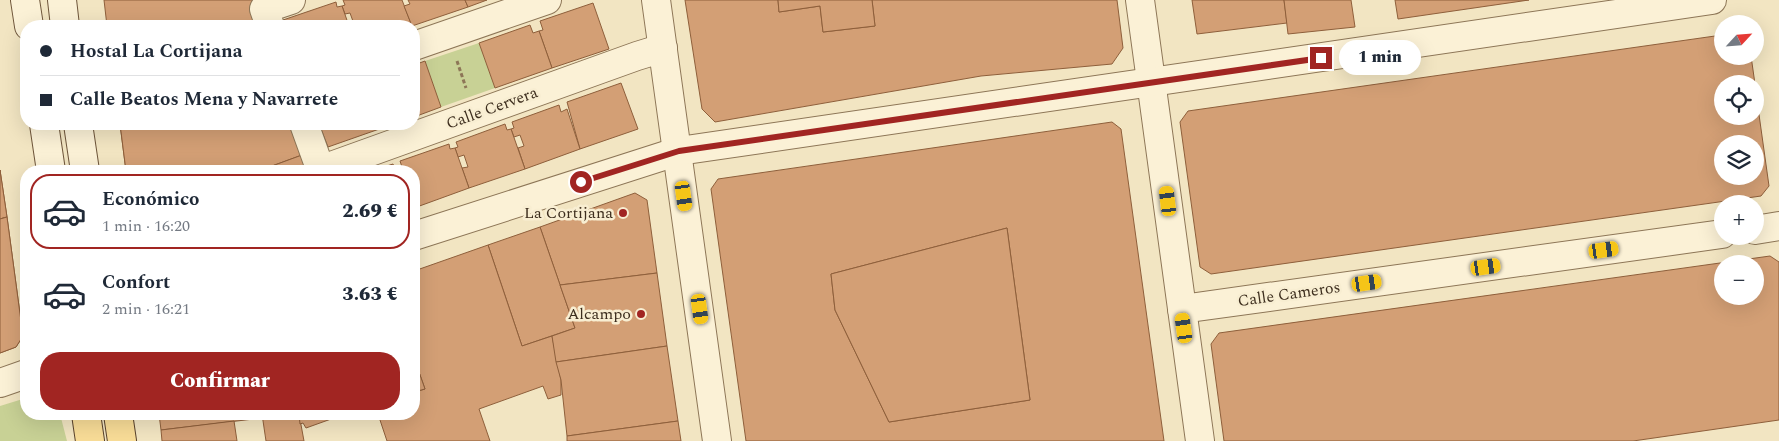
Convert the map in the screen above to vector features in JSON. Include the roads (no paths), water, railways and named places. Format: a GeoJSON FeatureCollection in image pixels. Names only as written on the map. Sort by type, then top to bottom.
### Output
{"type":"FeatureCollection","features":[{"type":"Feature","properties":{"kind":"main road"},"geometry":{"type":"LineString","coordinates":[[87,420],[90,441]]}},
{"type":"Feature","properties":{"kind":"main road"},"geometry":{"type":"LineString","coordinates":[[119,420],[122,441]]}},
{"type":"Feature","properties":{"kind":"street"},"geometry":{"type":"LineString","coordinates":[[25,0],[28,20]]}},
{"type":"Feature","properties":{"kind":"street"},"geometry":{"type":"LineString","coordinates":[[62,0],[64,20]]}},
{"type":"Feature","properties":{"kind":"street"},"geometry":{"type":"LineString","coordinates":[[268,20],[264,9],[291,0]]}},
{"type":"Feature","properties":{"kind":"street"},"geometry":{"type":"LineString","coordinates":[[420,44],[547,0]]}},
{"type":"Feature","properties":{"kind":"street"},"geometry":{"type":"LineString","coordinates":[[656,0],[679,151],[717,441]]}},
{"type":"Feature","properties":{"kind":"street"},"geometry":{"type":"LineString","coordinates":[[1140,0],[1153,82],[1200,441]]}},
{"type":"Feature","properties":{"kind":"street"},"geometry":{"type":"LineString","coordinates":[[420,234],[679,151],[1712,0]]}},
{"type":"Feature","properties":{"kind":"street","name":"Calle Cervera"},"geometry":{"type":"LineString","coordinates":[[335,165],[637,56],[664,48]]}},
{"type":"Feature","properties":{"kind":"street"},"geometry":{"type":"LineString","coordinates":[[45,130],[50,165]]}},
{"type":"Feature","properties":{"kind":"street"},"geometry":{"type":"LineString","coordinates":[[79,130],[84,165]]}},
{"type":"Feature","properties":{"kind":"street","name":"Calle Cervera"},"geometry":{"type":"LineString","coordinates":[[306,130],[319,165]]}},
{"type":"Feature","properties":{"kind":"street"},"geometry":{"type":"LineString","coordinates":[[1764,228],[1779,226]]}},
{"type":"Feature","properties":{"kind":"street","name":"Calle Cameros"},"geometry":{"type":"LineString","coordinates":[[1182,309],[1714,235]]}},
{"type":"Feature","properties":{"kind":"street"},"geometry":{"type":"LineString","coordinates":[[0,383],[20,376]]}},
{"type":"Feature","properties":{"kind":"place","name":"La Cortijana"},"geometry":{"type":"Point","coordinates":[623,213]}},
{"type":"Feature","properties":{"kind":"place","name":"Alcampo"},"geometry":{"type":"Point","coordinates":[641,314]}}]}
